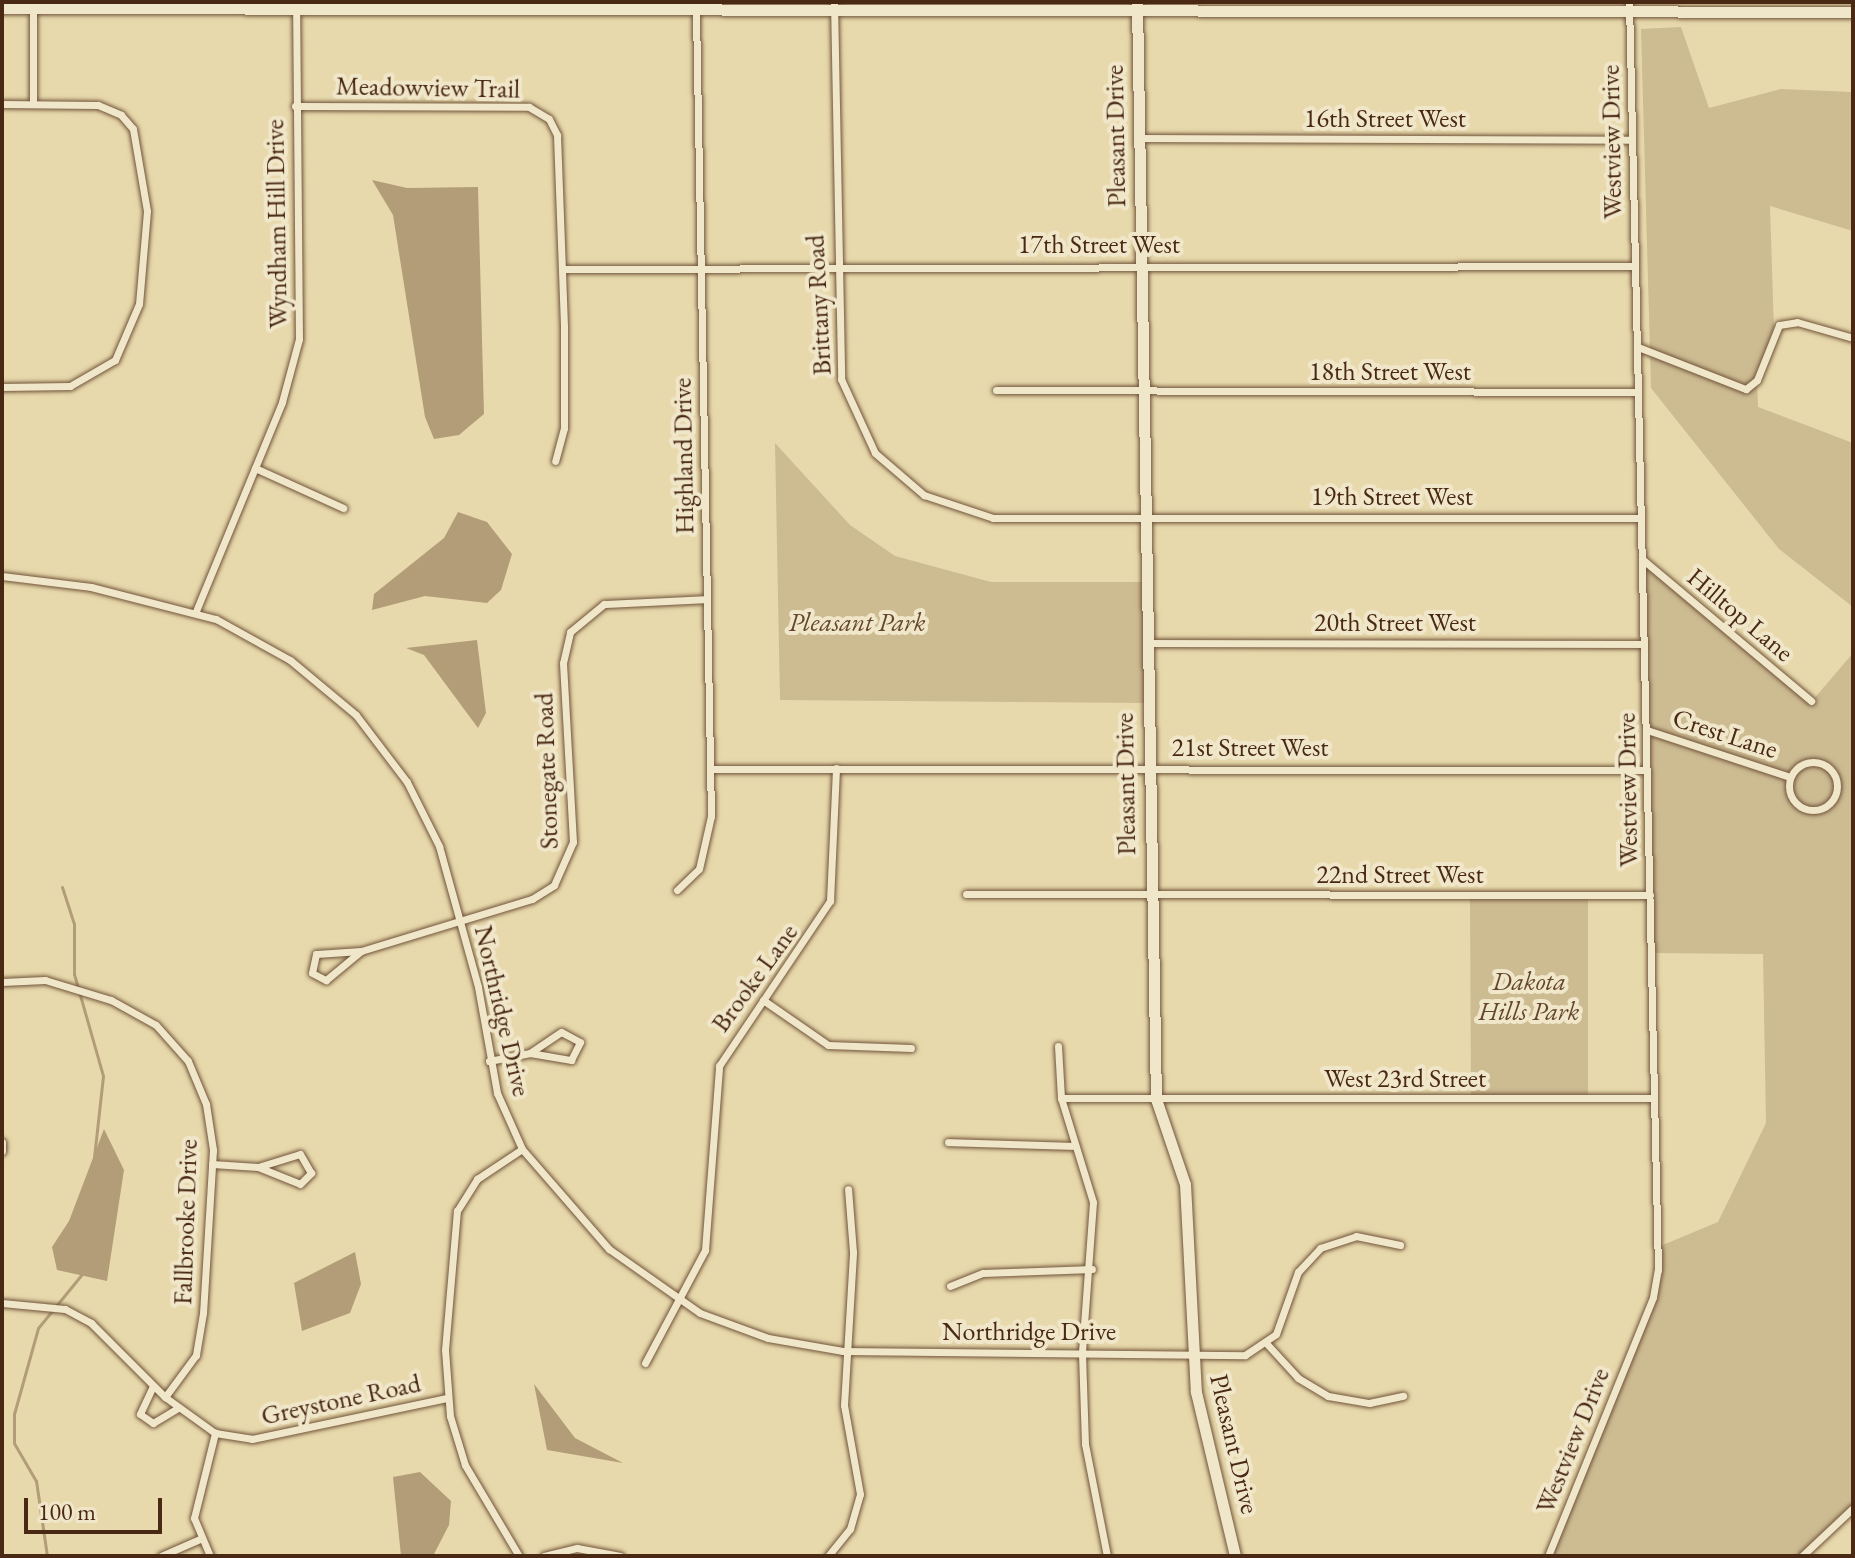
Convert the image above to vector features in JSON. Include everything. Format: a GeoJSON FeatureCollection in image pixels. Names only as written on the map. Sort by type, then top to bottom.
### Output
{"type":"FeatureCollection","features":[{"type":"Feature","properties":{"kind":"street"},"geometry":{"type":"LineString","coordinates":[[2,8],[152,5],[296,10],[564,6],[696,10],[834,6],[1766,7],[1853,12]]}},
{"type":"Feature","properties":{"kind":"street","name":"Brittany Road"},"geometry":{"type":"LineString","coordinates":[[834,6],[838,356],[850,410],[875,453],[907,484],[956,510],[993,518],[1144,517]]}},
{"type":"Feature","properties":{"kind":"street","name":"Pleasant Drive"},"geometry":{"type":"LineString","coordinates":[[1136,7],[1156,1099],[1185,1184],[1194,1353],[1235,1556]]}},
{"type":"Feature","properties":{"kind":"street","name":"Westview Drive"},"geometry":{"type":"LineString","coordinates":[[1548,1556],[1653,1297],[1654,1098],[1629,8]]}},
{"type":"Feature","properties":{"kind":"street"},"geometry":{"type":"LineString","coordinates":[[33,9],[33,104]]}},
{"type":"Feature","properties":{"kind":"street","name":"Wyndham Hill Drive"},"geometry":{"type":"LineString","coordinates":[[196,611],[255,468],[300,331],[296,10]]}},
{"type":"Feature","properties":{"kind":"street","name":"Highland Drive"},"geometry":{"type":"LineString","coordinates":[[677,890],[705,854],[710,769],[696,10]]}},
{"type":"Feature","properties":{"kind":"street"},"geometry":{"type":"LineString","coordinates":[[2,104],[98,105],[133,129],[146,201],[144,277],[127,340],[99,374],[70,386],[2,387]]}},
{"type":"Feature","properties":{"kind":"street","name":"Meadowview Trail"},"geometry":{"type":"LineString","coordinates":[[295,106],[529,107],[549,119],[557,135],[563,269],[564,428],[555,461]]}},
{"type":"Feature","properties":{"kind":"street","name":"16th Street West"},"geometry":{"type":"LineString","coordinates":[[1138,138],[1631,140]]}},
{"type":"Feature","properties":{"kind":"street","name":"17th Street West"},"geometry":{"type":"LineString","coordinates":[[563,269],[835,264],[1635,266]]}},
{"type":"Feature","properties":{"kind":"street"},"geometry":{"type":"LineString","coordinates":[[1638,347],[1746,389],[1757,380],[1779,325],[1797,322],[1853,338]]}},
{"type":"Feature","properties":{"kind":"street","name":"18th Street West"},"geometry":{"type":"LineString","coordinates":[[996,390],[1638,392]]}},
{"type":"Feature","properties":{"kind":"street"},"geometry":{"type":"LineString","coordinates":[[255,468],[343,508]]}},
{"type":"Feature","properties":{"kind":"street","name":"19th Street West"},"geometry":{"type":"LineString","coordinates":[[1144,517],[1640,518]]}},
{"type":"Feature","properties":{"kind":"street","name":"Hilltop Lane"},"geometry":{"type":"LineString","coordinates":[[1642,559],[1811,701]]}},
{"type":"Feature","properties":{"kind":"street","name":"Northridge Drive"},"geometry":{"type":"LineString","coordinates":[[2,576],[91,587],[196,611],[290,660],[375,736],[421,807],[461,919],[489,1061],[522,1149],[594,1235],[681,1303],[765,1337],[843,1351],[1245,1355],[1267,1344]]}},
{"type":"Feature","properties":{"kind":"street","name":"Stonegate Road"},"geometry":{"type":"LineString","coordinates":[[361,951],[532,899],[564,873],[573,842],[565,646],[595,607],[639,600],[705,599]]}},
{"type":"Feature","properties":{"kind":"street","name":"20th Street West"},"geometry":{"type":"LineString","coordinates":[[1146,643],[1644,644]]}},
{"type":"Feature","properties":{"kind":"street","name":"Crest Lane"},"geometry":{"type":"LineString","coordinates":[[1647,730],[1790,777]]}},
{"type":"Feature","properties":{"kind":"street"},"geometry":{"type":"LineString","coordinates":[[1820,763],[1833,772],[1837,793],[1823,808],[1805,809],[1793,800],[1790,777],[1803,764],[1820,763]]}},
{"type":"Feature","properties":{"kind":"street","name":"Brooke Lane"},"geometry":{"type":"LineString","coordinates":[[645,1363],[681,1303],[705,1250],[719,1066],[830,901],[836,768]]}},
{"type":"Feature","properties":{"kind":"street","name":"21st Street West"},"geometry":{"type":"LineString","coordinates":[[710,769],[1646,770]]}},
{"type":"Feature","properties":{"kind":"street","name":"22nd Street West"},"geometry":{"type":"LineString","coordinates":[[966,894],[1650,895]]}},
{"type":"Feature","properties":{"kind":"street"},"geometry":{"type":"LineString","coordinates":[[361,951],[330,979],[312,973],[316,954],[361,951]]}},
{"type":"Feature","properties":{"kind":"street","name":"Fallbrooke Drive"},"geometry":{"type":"LineString","coordinates":[[2,982],[57,984],[156,1025],[188,1061],[206,1104],[212,1164],[196,1355],[165,1397]]}},
{"type":"Feature","properties":{"kind":"street"},"geometry":{"type":"LineString","coordinates":[[763,1000],[828,1045],[911,1048]]}},
{"type":"Feature","properties":{"kind":"street"},"geometry":{"type":"LineString","coordinates":[[489,1061],[530,1053],[575,1059],[580,1042],[561,1032],[530,1053]]}},
{"type":"Feature","properties":{"kind":"street"},"geometry":{"type":"LineString","coordinates":[[1058,1046],[1061,1098],[1072,1146],[1093,1202],[1092,1269],[1082,1352],[1085,1444],[1107,1556]]}},
{"type":"Feature","properties":{"kind":"street","name":"West 23rd Street"},"geometry":{"type":"LineString","coordinates":[[1061,1098],[1654,1098]]}},
{"type":"Feature","properties":{"kind":"street"},"geometry":{"type":"LineString","coordinates":[[2,1142],[2,1151]]}},
{"type":"Feature","properties":{"kind":"street"},"geometry":{"type":"LineString","coordinates":[[948,1142],[1072,1146]]}},
{"type":"Feature","properties":{"kind":"street"},"geometry":{"type":"LineString","coordinates":[[519,1556],[471,1479],[447,1398],[457,1211],[477,1179],[522,1149]]}},
{"type":"Feature","properties":{"kind":"street"},"geometry":{"type":"LineString","coordinates":[[212,1164],[258,1167],[296,1183],[311,1173],[300,1154],[258,1167]]}},
{"type":"Feature","properties":{"kind":"street"},"geometry":{"type":"LineString","coordinates":[[828,1556],[850,1529],[860,1494],[845,1425],[843,1351],[853,1252],[848,1189]]}},
{"type":"Feature","properties":{"kind":"street"},"geometry":{"type":"LineString","coordinates":[[1400,1245],[1356,1236],[1320,1248],[1298,1272],[1267,1344],[1298,1378],[1328,1396],[1369,1403],[1403,1396]]}},
{"type":"Feature","properties":{"kind":"street"},"geometry":{"type":"LineString","coordinates":[[950,1286],[983,1273],[1092,1269]]}},
{"type":"Feature","properties":{"kind":"street","name":"Greystone Road"},"geometry":{"type":"LineString","coordinates":[[2,1303],[65,1309],[91,1323],[165,1397],[215,1433],[252,1439],[447,1398]]}},
{"type":"Feature","properties":{"kind":"street"},"geometry":{"type":"LineString","coordinates":[[153,1386],[140,1414],[153,1423],[178,1408]]}},
{"type":"Feature","properties":{"kind":"street"},"geometry":{"type":"LineString","coordinates":[[210,1556],[200,1539],[194,1518],[215,1433]]}},
{"type":"Feature","properties":{"kind":"street"},"geometry":{"type":"LineString","coordinates":[[1802,1556],[1853,1508]]}},
{"type":"Feature","properties":{"kind":"street"},"geometry":{"type":"LineString","coordinates":[[161,1556],[200,1539]]}},
{"type":"Feature","properties":{"kind":"street"},"geometry":{"type":"LineString","coordinates":[[544,1556],[591,1548],[620,1556]]}},
{"type":"Feature","properties":{"kind":"green space"},"geometry":{"type":"Polygon","coordinates":[[[1681,27],[1709,108],[1781,89],[1853,92],[1853,231],[1770,206],[1774,331],[1757,380],[1758,407],[1853,443],[1853,607],[1779,549],[1651,388],[1641,29],[1681,27]]]}},
{"type":"Feature","properties":{"kind":"green space","name":"Pleasant Park"},"geometry":{"type":"Polygon","coordinates":[[[775,443],[850,525],[895,556],[991,582],[1145,582],[1147,703],[780,700],[775,443]]]}},
{"type":"Feature","properties":{"kind":"green space"},"geometry":{"type":"Polygon","coordinates":[[[1642,559],[1812,701],[1853,653],[1853,1508],[1802,1556],[1548,1556],[1653,1297],[1658,1247],[1718,1222],[1766,1123],[1763,954],[1651,953],[1642,559]]]}},
{"type":"Feature","properties":{"kind":"green space","name":"Dakota Hills Park"},"geometry":{"type":"Polygon","coordinates":[[[1588,894],[1588,1099],[1471,1099],[1470,895],[1588,894]]]}},
{"type":"Feature","properties":{"kind":"shaded area"},"geometry":{"type":"Polygon","coordinates":[[[372,180],[407,188],[478,187],[484,414],[459,435],[434,439],[425,417],[393,215],[372,180]]]}},
{"type":"Feature","properties":{"kind":"shaded area"},"geometry":{"type":"Polygon","coordinates":[[[458,512],[487,522],[512,554],[501,590],[487,603],[425,596],[372,610],[374,594],[444,538],[458,512]]]}},
{"type":"Feature","properties":{"kind":"shaded area"},"geometry":{"type":"Polygon","coordinates":[[[477,640],[486,713],[478,728],[424,655],[406,648],[477,640]]]}},
{"type":"Feature","properties":{"kind":"shaded area"},"geometry":{"type":"Polygon","coordinates":[[[104,1129],[124,1170],[107,1281],[57,1270],[52,1247],[69,1221],[104,1129]]]}},
{"type":"Feature","properties":{"kind":"shaded area"},"geometry":{"type":"Polygon","coordinates":[[[355,1252],[361,1284],[350,1313],[302,1331],[294,1283],[355,1252]]]}},
{"type":"Feature","properties":{"kind":"shaded area"},"geometry":{"type":"Polygon","coordinates":[[[534,1384],[575,1438],[623,1463],[547,1450],[534,1384]]]}},
{"type":"Feature","properties":{"kind":"shaded area"},"geometry":{"type":"Polygon","coordinates":[[[420,1472],[451,1501],[449,1525],[433,1556],[401,1556],[393,1477],[420,1472]]]}},
{"type":"Feature","properties":{"kind":"waterway"},"geometry":{"type":"LineString","coordinates":[[62,887],[74,924],[74,974],[103,1076],[94,1157]]}},
{"type":"Feature","properties":{"kind":"waterway"},"geometry":{"type":"LineString","coordinates":[[47,1556],[36,1481],[14,1443],[14,1414],[38,1328],[82,1274]]}}]}
